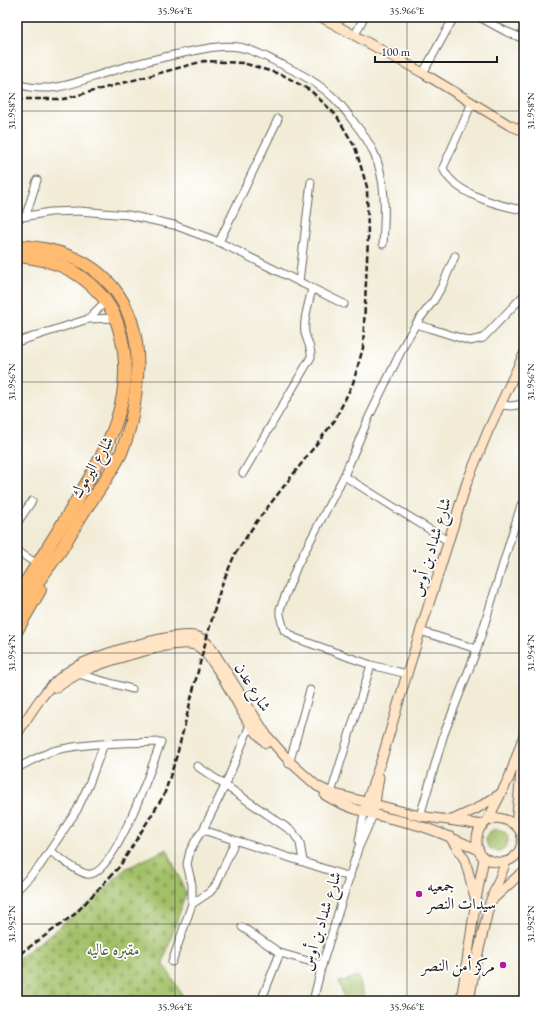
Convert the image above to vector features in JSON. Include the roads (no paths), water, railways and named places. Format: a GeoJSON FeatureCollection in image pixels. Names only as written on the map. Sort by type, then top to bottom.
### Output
{"type":"FeatureCollection","features":[{"type":"Feature","properties":{"kind":"highway","name":"شارع اليرموك"},"geometry":{"type":"LineString","coordinates":[[17,246],[66,254],[89,266],[109,282],[122,298],[135,332],[138,377],[134,409],[129,432],[120,454],[99,491],[17,612]]}},
{"type":"Feature","properties":{"kind":"highway","name":"شارع اليرموك"},"geometry":{"type":"LineString","coordinates":[[17,256],[52,262],[74,271],[92,285],[106,301],[117,318],[123,344],[125,378],[125,388],[120,412],[107,446],[62,525],[17,596]]}},
{"type":"Feature","properties":{"kind":"highway"},"geometry":{"type":"LineString","coordinates":[[17,630],[37,596],[61,549]]}},
{"type":"Feature","properties":{"kind":"street"},"geometry":{"type":"LineString","coordinates":[[321,17],[423,73],[510,125],[524,131]]}},
{"type":"Feature","properties":{"kind":"street"},"geometry":{"type":"LineString","coordinates":[[355,35],[364,17]]}},
{"type":"Feature","properties":{"kind":"street"},"geometry":{"type":"LineString","coordinates":[[423,73],[454,17]]}},
{"type":"Feature","properties":{"kind":"street"},"geometry":{"type":"LineString","coordinates":[[479,17],[524,39]]}},
{"type":"Feature","properties":{"kind":"street"},"geometry":{"type":"LineString","coordinates":[[17,84],[32,88],[46,89],[58,87],[73,84],[142,63],[215,47],[238,47],[259,54],[302,74],[320,85],[340,104],[369,142],[378,165],[383,188],[385,214],[383,244]]}},
{"type":"Feature","properties":{"kind":"street"},"geometry":{"type":"LineString","coordinates":[[472,103],[443,168],[445,175],[461,189],[506,207],[524,210]]}},
{"type":"Feature","properties":{"kind":"street"},"geometry":{"type":"LineString","coordinates":[[219,242],[278,119]]}},
{"type":"Feature","properties":{"kind":"street"},"geometry":{"type":"LineString","coordinates":[[26,215],[37,180]]}},
{"type":"Feature","properties":{"kind":"street"},"geometry":{"type":"LineString","coordinates":[[299,282],[311,182]]}},
{"type":"Feature","properties":{"kind":"street"},"geometry":{"type":"LineString","coordinates":[[17,218],[26,215],[62,211],[128,215],[174,225],[219,242],[344,304]]}},
{"type":"Feature","properties":{"kind":"street"},"geometry":{"type":"LineString","coordinates":[[407,674],[371,665],[295,638],[284,630],[280,620],[280,609],[297,566],[344,476],[369,417],[406,341],[442,286],[455,256]]}},
{"type":"Feature","properties":{"kind":"street"},"geometry":{"type":"LineString","coordinates":[[243,473],[311,357],[312,353],[305,332],[305,327],[312,289]]}},
{"type":"Feature","properties":{"kind":"street"},"geometry":{"type":"LineString","coordinates":[[416,324],[470,341],[479,340],[483,338],[524,295]]}},
{"type":"Feature","properties":{"kind":"street"},"geometry":{"type":"LineString","coordinates":[[88,319],[106,301]]}},
{"type":"Feature","properties":{"kind":"street"},"geometry":{"type":"LineString","coordinates":[[17,342],[88,319],[117,318]]}},
{"type":"Feature","properties":{"kind":"street","name":"شارع شداد بن أوس"},"geometry":{"type":"LineString","coordinates":[[358,849],[373,815],[371,804],[382,756],[467,482],[524,354]]}},
{"type":"Feature","properties":{"kind":"street"},"geometry":{"type":"LineString","coordinates":[[500,405],[511,406],[524,404]]}},
{"type":"Feature","properties":{"kind":"street"},"geometry":{"type":"LineString","coordinates":[[344,476],[448,541]]}},
{"type":"Feature","properties":{"kind":"street"},"geometry":{"type":"LineString","coordinates":[[17,523],[32,501]]}},
{"type":"Feature","properties":{"kind":"street"},"geometry":{"type":"LineString","coordinates":[[420,816],[444,734],[477,649],[520,505],[524,506]]}},
{"type":"Feature","properties":{"kind":"street"},"geometry":{"type":"LineString","coordinates":[[17,551],[37,564]]}},
{"type":"Feature","properties":{"kind":"street"},"geometry":{"type":"LineString","coordinates":[[420,631],[477,649]]}},
{"type":"Feature","properties":{"kind":"street","name":"شارع عدن"},"geometry":{"type":"LineString","coordinates":[[17,734],[51,686],[70,670],[86,661],[132,646],[180,636],[197,636],[206,642],[240,693],[252,720]]}},
{"type":"Feature","properties":{"kind":"street","name":"شارع عدن"},"geometry":{"type":"LineString","coordinates":[[17,740],[54,689],[78,674],[134,654],[169,646],[192,644],[197,646],[207,656],[252,720],[309,785],[322,794],[364,813],[414,824],[450,836],[481,854]]}},
{"type":"Feature","properties":{"kind":"street"},"geometry":{"type":"LineString","coordinates":[[331,793],[371,665]]}},
{"type":"Feature","properties":{"kind":"street"},"geometry":{"type":"LineString","coordinates":[[78,674],[132,689]]}},
{"type":"Feature","properties":{"kind":"street"},"geometry":{"type":"LineString","coordinates":[[289,764],[310,690]]}},
{"type":"Feature","properties":{"kind":"street"},"geometry":{"type":"LineString","coordinates":[[172,962],[192,904],[192,885],[187,864],[188,858],[193,844],[203,830],[225,786],[252,720]]}},
{"type":"Feature","properties":{"kind":"street"},"geometry":{"type":"LineString","coordinates":[[461,1001],[476,900],[481,854],[477,843],[478,833],[509,778],[524,735]]}},
{"type":"Feature","properties":{"kind":"street"},"geometry":{"type":"LineString","coordinates":[[17,768],[54,751],[104,744],[161,742],[136,808],[113,853],[101,868],[94,873],[87,874],[76,869],[50,851]]}},
{"type":"Feature","properties":{"kind":"street"},"geometry":{"type":"LineString","coordinates":[[481,854],[496,863],[506,862],[520,856],[522,838],[518,802],[524,742]]}},
{"type":"Feature","properties":{"kind":"street"},"geometry":{"type":"LineString","coordinates":[[17,890],[39,867],[77,810],[104,744]]}},
{"type":"Feature","properties":{"kind":"street","name":"شارع عدن"},"geometry":{"type":"LineString","coordinates":[[289,764],[331,793],[420,816],[485,823]]}},
{"type":"Feature","properties":{"kind":"street"},"geometry":{"type":"LineString","coordinates":[[197,766],[293,832],[300,843],[303,862]]}},
{"type":"Feature","properties":{"kind":"street"},"geometry":{"type":"LineString","coordinates":[[452,820],[476,809],[501,794]]}},
{"type":"Feature","properties":{"kind":"street"},"geometry":{"type":"LineString","coordinates":[[518,802],[524,819]]}},
{"type":"Feature","properties":{"kind":"street","name":"شارع شداد بن أوس"},"geometry":{"type":"LineString","coordinates":[[313,1001],[322,965],[358,849],[364,813],[371,804]]}},
{"type":"Feature","properties":{"kind":"street"},"geometry":{"type":"LineString","coordinates":[[485,823],[497,818],[508,819],[520,829]]}},
{"type":"Feature","properties":{"kind":"street"},"geometry":{"type":"LineString","coordinates":[[203,830],[350,876]]}},
{"type":"Feature","properties":{"kind":"street"},"geometry":{"type":"LineString","coordinates":[[450,836],[465,860],[476,900]]}},
{"type":"Feature","properties":{"kind":"street"},"geometry":{"type":"LineString","coordinates":[[192,904],[210,892],[216,885],[235,841]]}},
{"type":"Feature","properties":{"kind":"street"},"geometry":{"type":"LineString","coordinates":[[469,1001],[476,962],[490,902],[506,862]]}},
{"type":"Feature","properties":{"kind":"street"},"geometry":{"type":"LineString","coordinates":[[490,902],[519,875],[524,873]]}},
{"type":"Feature","properties":{"kind":"street"},"geometry":{"type":"LineString","coordinates":[[242,927],[280,953],[322,965]]}},
{"type":"Feature","properties":{"kind":"street"},"geometry":{"type":"LineString","coordinates":[[260,1001],[280,953]]}},
{"type":"Feature","properties":{"kind":"railway"},"geometry":{"type":"LineString","coordinates":[[17,99],[64,99],[204,61],[243,63],[283,75],[311,91],[336,115],[355,147],[367,187],[368,238],[363,348],[353,383],[335,420],[257,521],[235,554],[221,587],[177,755],[164,795],[120,866],[75,914],[17,956]]}},
{"type":"Feature","properties":{"kind":"place","name":"جمعيه سيدات النصر"},"geometry":{"type":"Point","coordinates":[419,894]}},
{"type":"Feature","properties":{"kind":"place","name":"مركز أمن النصر"},"geometry":{"type":"Point","coordinates":[503,965]}},
{"type":"Feature","properties":{"kind":"park label","name":"مقبره عاليه"},"geometry":{"type":"Point","coordinates":[113,949]}}]}
